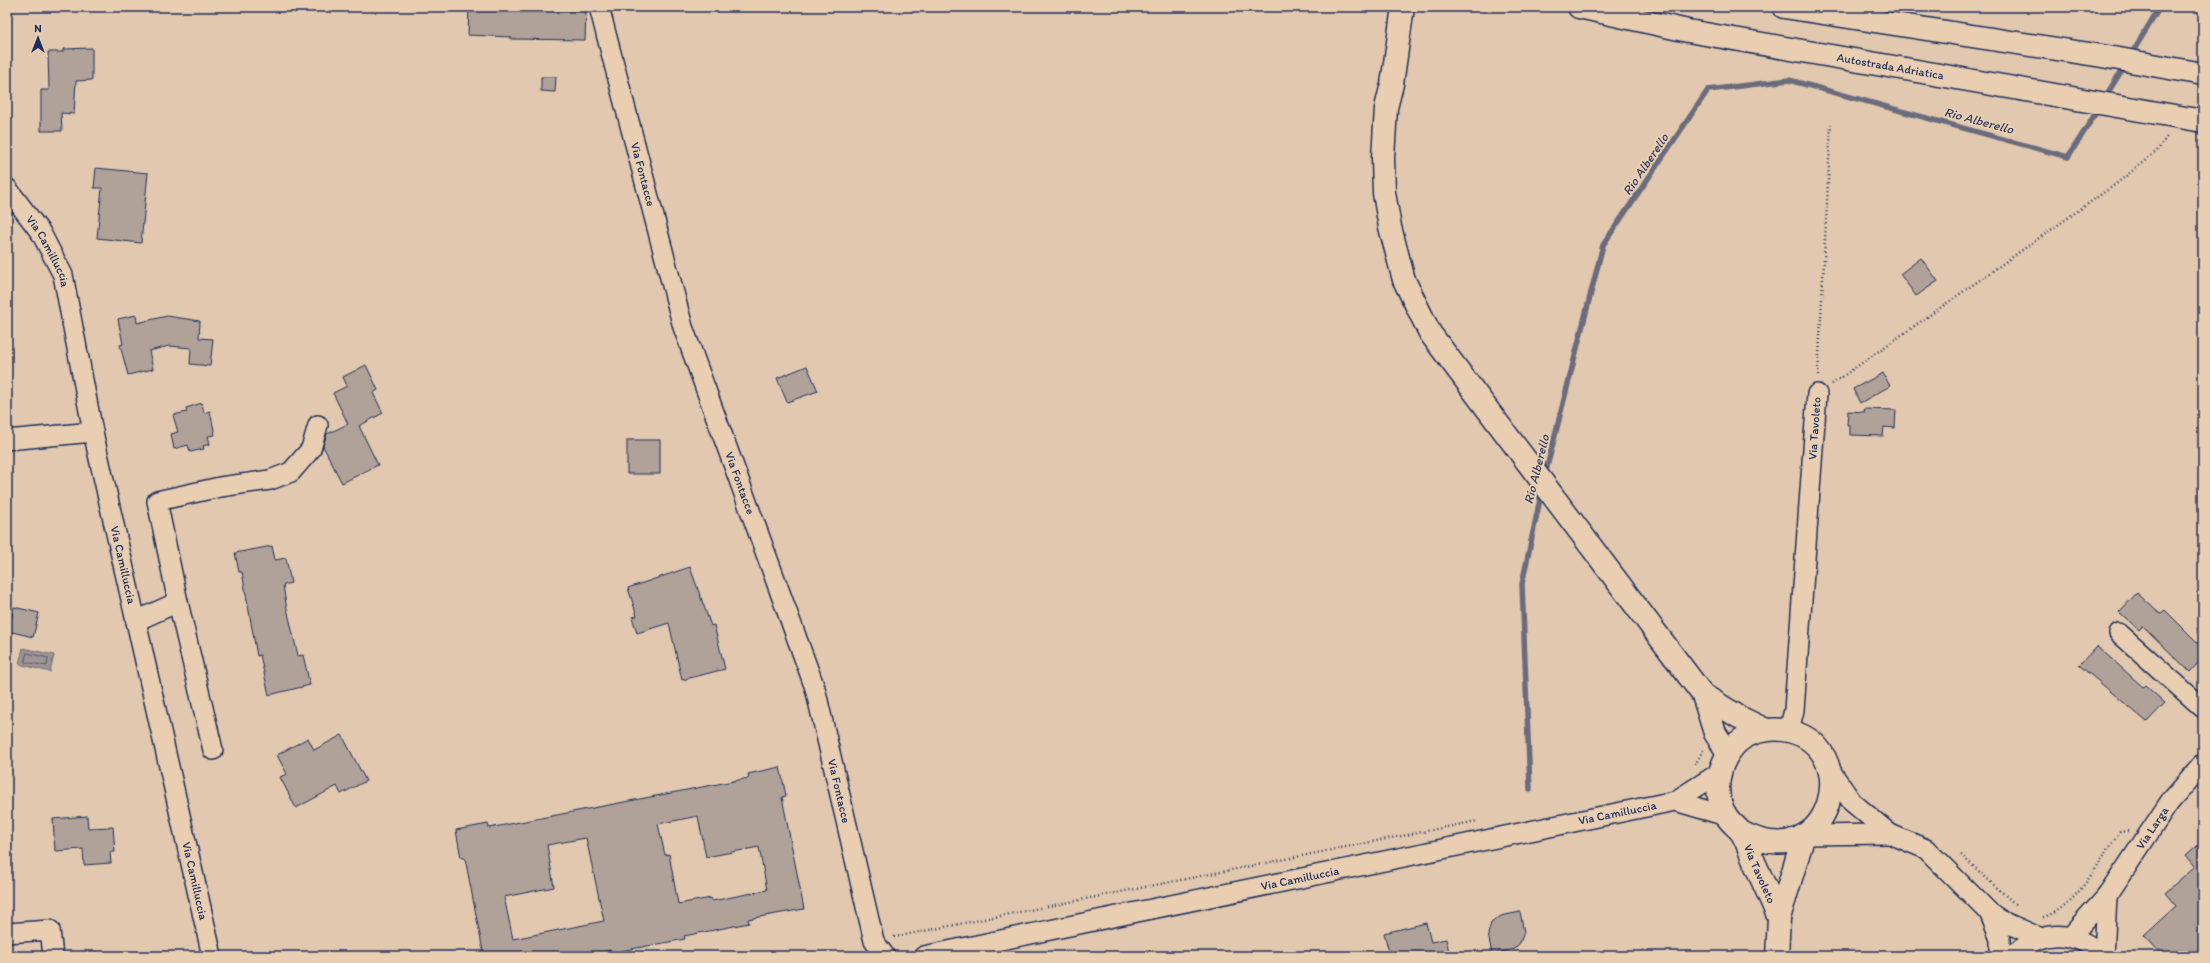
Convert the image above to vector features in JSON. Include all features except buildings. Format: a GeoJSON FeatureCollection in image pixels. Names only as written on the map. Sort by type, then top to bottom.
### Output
{"type":"FeatureCollection","features":[{"type":"Feature","properties":{"kind":"main road"},"geometry":{"type":"LineString","coordinates":[[1403,7],[1392,84],[1386,108],[1383,151],[1384,193],[1390,227],[1404,280],[1430,333],[1703,695],[1715,733],[1728,753]]}},
{"type":"Feature","properties":{"kind":"main road","name":"Autostrada Adriatica"},"geometry":{"type":"LineString","coordinates":[[1579,7],[1688,32],[2077,98],[2203,121]]}},
{"type":"Feature","properties":{"kind":"main road"},"geometry":{"type":"LineString","coordinates":[[1784,7],[2102,56],[2203,74]]}},
{"type":"Feature","properties":{"kind":"main road"},"geometry":{"type":"LineString","coordinates":[[1703,695],[1766,730]]}},
{"type":"Feature","properties":{"kind":"main road"},"geometry":{"type":"LineString","coordinates":[[1766,730],[1789,731],[1807,738],[1821,752],[1830,770],[1832,790],[1827,809],[1818,824],[1804,835],[1789,841],[1772,843],[1756,840],[1741,832],[1726,816],[1720,802],[1718,787],[1719,773],[1728,753],[1739,742],[1752,734],[1766,730]]}},
{"type":"Feature","properties":{"kind":"main road","name":"Via Tavoleto"},"geometry":{"type":"LineString","coordinates":[[1741,832],[1779,918]]}},
{"type":"Feature","properties":{"kind":"main road","name":"Via Tavoleto"},"geometry":{"type":"LineString","coordinates":[[1777,956],[1779,918],[1804,835]]}},
{"type":"Feature","properties":{"kind":"street","name":"Via Fontacce"},"geometry":{"type":"LineString","coordinates":[[599,7],[683,327],[815,688],[879,949]]}},
{"type":"Feature","properties":{"kind":"street","name":"Via Camilluccia"},"geometry":{"type":"LineString","coordinates":[[7,188],[41,234],[63,275],[93,432],[212,956]]}},
{"type":"Feature","properties":{"kind":"street","name":"Via Tavoleto"},"geometry":{"type":"LineString","coordinates":[[1789,731],[1794,710],[1817,394]]}},
{"type":"Feature","properties":{"kind":"street"},"geometry":{"type":"LineString","coordinates":[[213,750],[178,602],[157,501],[220,487],[270,480],[292,472],[311,449],[318,425]]}},
{"type":"Feature","properties":{"kind":"street"},"geometry":{"type":"LineString","coordinates":[[7,440],[93,432]]}},
{"type":"Feature","properties":{"kind":"street"},"geometry":{"type":"LineString","coordinates":[[136,621],[178,602]]}},
{"type":"Feature","properties":{"kind":"street"},"geometry":{"type":"LineString","coordinates":[[2119,633],[2203,708]]}},
{"type":"Feature","properties":{"kind":"street","name":"Via Larga"},"geometry":{"type":"LineString","coordinates":[[2070,937],[2107,896],[2169,803],[2203,764]]}},
{"type":"Feature","properties":{"kind":"street"},"geometry":{"type":"LineString","coordinates":[[1830,770],[1852,802],[1890,834],[1926,849],[1989,912],[2002,921],[2042,938]]}},
{"type":"Feature","properties":{"kind":"street","name":"Via Camilluccia"},"geometry":{"type":"LineString","coordinates":[[924,956],[1675,801],[1719,773]]}},
{"type":"Feature","properties":{"kind":"street","name":"Via Camilluccia"},"geometry":{"type":"LineString","coordinates":[[1675,801],[1726,816]]}},
{"type":"Feature","properties":{"kind":"street"},"geometry":{"type":"LineString","coordinates":[[1804,835],[1890,834]]}},
{"type":"Feature","properties":{"kind":"street"},"geometry":{"type":"LineString","coordinates":[[2104,956],[2107,896]]}},
{"type":"Feature","properties":{"kind":"street"},"geometry":{"type":"LineString","coordinates":[[1989,912],[2000,939],[2000,956]]}},
{"type":"Feature","properties":{"kind":"street"},"geometry":{"type":"LineString","coordinates":[[7,933],[50,930],[53,956]]}},
{"type":"Feature","properties":{"kind":"street"},"geometry":{"type":"LineString","coordinates":[[2012,956],[2028,943],[2042,938],[2056,936],[2070,937],[2089,944],[2104,956]]}},
{"type":"Feature","properties":{"kind":"path","name":"Via Tavoleto"},"geometry":{"type":"LineString","coordinates":[[1817,394],[1831,124]]}},
{"type":"Feature","properties":{"kind":"path"},"geometry":{"type":"LineString","coordinates":[[1817,394],[2116,184],[2157,151],[2172,129]]}},
{"type":"Feature","properties":{"kind":"path"},"geometry":{"type":"LineString","coordinates":[[1694,767],[1715,733]]}},
{"type":"Feature","properties":{"kind":"path"},"geometry":{"type":"LineString","coordinates":[[879,949],[1479,820]]}},
{"type":"Feature","properties":{"kind":"path"},"geometry":{"type":"LineString","coordinates":[[2039,918],[2054,914],[2073,898],[2120,832],[2152,828]]}},
{"type":"Feature","properties":{"kind":"path"},"geometry":{"type":"LineString","coordinates":[[1956,852],[2017,907]]}},
{"type":"Feature","properties":{"kind":"water"},"geometry":{"type":"Polygon","coordinates":[[[23,648],[54,655],[50,672],[19,664],[23,648]]]}},
{"type":"Feature","properties":{"kind":"waterway","name":"Rio Alberello"},"geometry":{"type":"LineString","coordinates":[[2130,56],[2160,7]]}},
{"type":"Feature","properties":{"kind":"waterway","name":"Rio Alberello"},"geometry":{"type":"LineString","coordinates":[[2104,99],[2125,65]]}},
{"type":"Feature","properties":{"kind":"waterway","name":"Rio Alberello"},"geometry":{"type":"LineString","coordinates":[[1545,475],[1603,245],[1708,90],[1789,80],[2068,157],[2099,108]]}},
{"type":"Feature","properties":{"kind":"waterway","name":"Rio Alberello"},"geometry":{"type":"LineString","coordinates":[[1530,789],[1522,584],[1542,490]]}}]}
